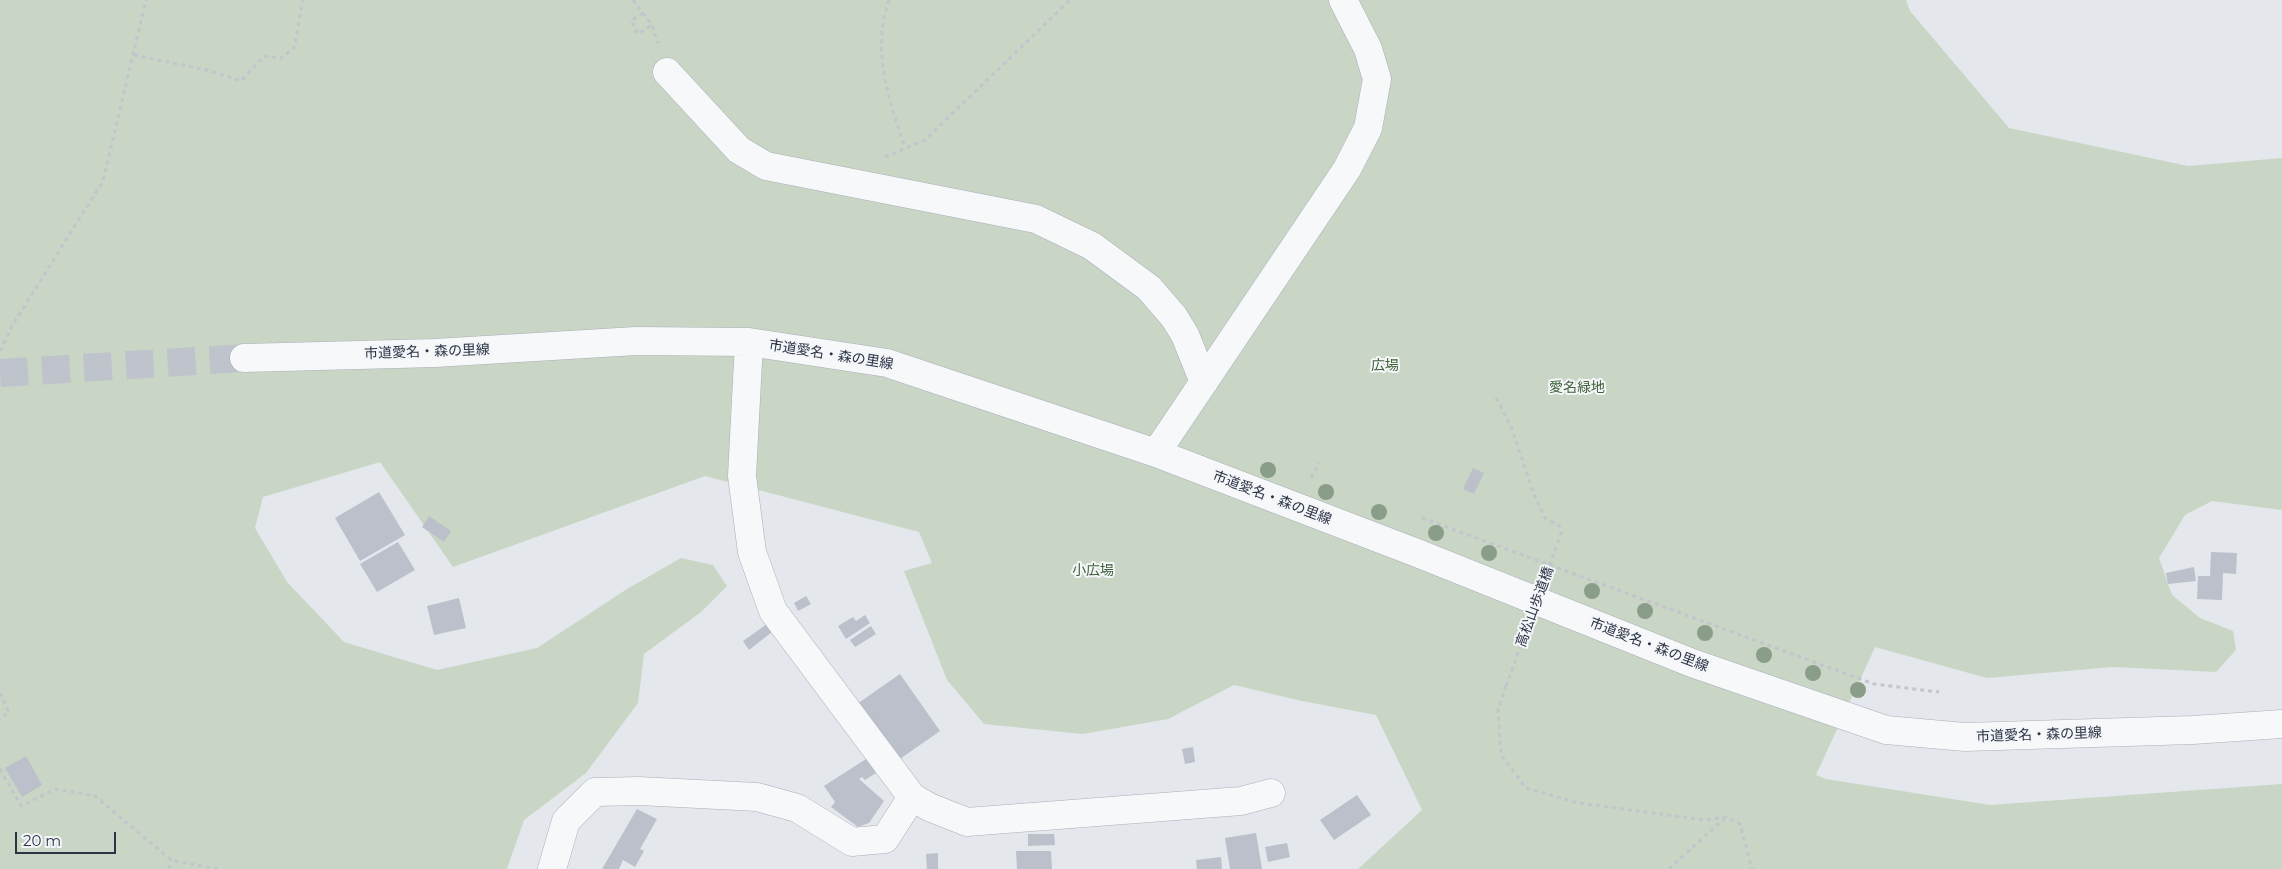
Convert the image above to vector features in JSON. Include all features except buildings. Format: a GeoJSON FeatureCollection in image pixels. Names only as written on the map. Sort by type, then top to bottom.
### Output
{"type":"FeatureCollection","features":[{"type":"Feature","properties":{"kind":"street"},"geometry":{"type":"LineString","coordinates":[[1156,453],[1347,169],[1368,128],[1378,78],[1368,49],[1343,0]]}},
{"type":"Feature","properties":{"kind":"street"},"geometry":{"type":"LineString","coordinates":[[667,72],[740,150],[766,166],[1036,219],[1092,246],[1149,288],[1174,317],[1185,334],[1204,382]]}},
{"type":"Feature","properties":{"kind":"street","name":"市道愛名・森の里線"},"geometry":{"type":"LineString","coordinates":[[244,358],[435,354],[636,341],[749,342],[887,363],[1156,453],[1417,553],[1692,663],[1886,730],[1965,737],[2193,730],[2282,724]]}},
{"type":"Feature","properties":{"kind":"street"},"geometry":{"type":"LineString","coordinates":[[749,342],[742,476],[752,552],[773,611],[912,797],[929,807],[967,822],[1241,802],[1271,793]]}},
{"type":"Feature","properties":{"kind":"street"},"geometry":{"type":"LineString","coordinates":[[552,869],[566,821],[595,792],[639,791],[757,797],[797,808],[852,842],[885,839],[912,797]]}},
{"type":"Feature","properties":{"kind":"path"},"geometry":{"type":"LineString","coordinates":[[0,351],[12,326],[103,181],[118,110],[134,54],[146,0]]}},
{"type":"Feature","properties":{"kind":"path"},"geometry":{"type":"LineString","coordinates":[[134,54],[208,70],[241,81],[264,56],[281,58],[294,48],[304,0]]}},
{"type":"Feature","properties":{"kind":"path"},"geometry":{"type":"LineString","coordinates":[[633,0],[652,25],[667,72]]}},
{"type":"Feature","properties":{"kind":"path"},"geometry":{"type":"LineString","coordinates":[[890,0],[886,9],[880,53],[888,98],[905,148]]}},
{"type":"Feature","properties":{"kind":"path"},"geometry":{"type":"LineString","coordinates":[[878,160],[925,140],[1070,0]]}},
{"type":"Feature","properties":{"kind":"path"},"geometry":{"type":"LineString","coordinates":[[643,13],[631,20],[638,34],[652,25]]}},
{"type":"Feature","properties":{"kind":"path","name":"高松山歩道橋"},"geometry":{"type":"LineString","coordinates":[[1496,398],[1511,426],[1534,495],[1545,518],[1564,528],[1498,710],[1501,755],[1526,788],[1579,803],[1704,820],[1726,817]]}},
{"type":"Feature","properties":{"kind":"path"},"geometry":{"type":"LineString","coordinates":[[1311,478],[1318,463]]}},
{"type":"Feature","properties":{"kind":"path"},"geometry":{"type":"LineString","coordinates":[[0,693],[9,712],[0,719]]}},
{"type":"Feature","properties":{"kind":"path"},"geometry":{"type":"LineString","coordinates":[[0,770],[20,806],[56,789],[95,796],[171,860],[218,869]]}},
{"type":"Feature","properties":{"kind":"path"},"geometry":{"type":"LineString","coordinates":[[1669,869],[1726,817],[1740,824],[1752,869]]}},
{"type":"Feature","properties":{"kind":"path"},"geometry":{"type":"LineString","coordinates":[[169,869],[171,860]]}},
{"type":"Feature","properties":{"kind":"green space","name":"愛名緑地"},"geometry":{"type":"Polygon","coordinates":[[[0,0],[1906,0],[1910,11],[2009,128],[2188,166],[2282,158],[2282,510],[2212,501],[2185,515],[2159,558],[2172,595],[2200,618],[2233,631],[2236,650],[2216,672],[2113,667],[1987,678],[1875,647],[1816,775],[1826,779],[1990,805],[2282,784],[2282,869],[1358,869],[1422,810],[1376,715],[1302,701],[1234,685],[1168,719],[1083,734],[984,724],[947,680],[904,571],[932,563],[919,532],[705,476],[453,567],[380,462],[263,497],[255,528],[287,582],[344,642],[437,670],[537,648],[627,589],[681,558],[713,565],[727,586],[701,612],[644,654],[638,703],[586,773],[524,820],[507,869],[0,869],[0,0]]]}},
{"type":"Feature","properties":{"kind":"tunnel"},"geometry":{"type":"LineString","coordinates":[[0,373],[244,358]]}},
{"type":"Feature","properties":{"kind":"park label","name":"広場"},"geometry":{"type":"Point","coordinates":[1385,366]}},
{"type":"Feature","properties":{"kind":"park label","name":"小広場"},"geometry":{"type":"Point","coordinates":[1093,571]}}]}
